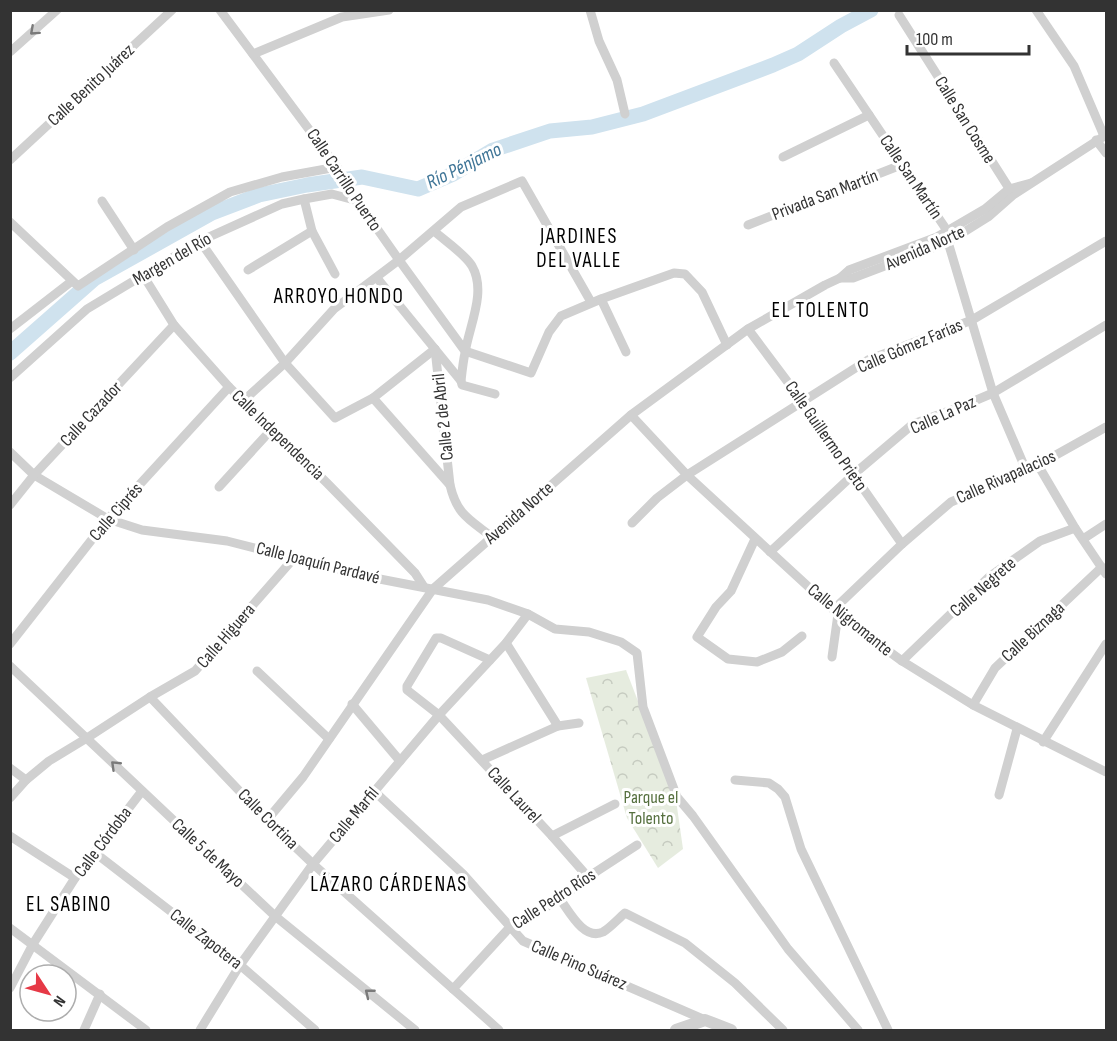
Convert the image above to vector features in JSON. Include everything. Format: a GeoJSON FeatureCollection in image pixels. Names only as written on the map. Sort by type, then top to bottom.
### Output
{"type":"FeatureCollection","features":[{"type":"Feature","properties":{"kind":"street"},"geometry":{"type":"LineString","coordinates":[[10,52],[57,10]]}},
{"type":"Feature","properties":{"kind":"street","name":"Calle Benito Juárez"},"geometry":{"type":"LineString","coordinates":[[10,160],[172,10]]}},
{"type":"Feature","properties":{"kind":"street","name":"Calle Carrillo Puerto"},"geometry":{"type":"LineString","coordinates":[[220,10],[337,167],[355,197],[465,351]]}},
{"type":"Feature","properties":{"kind":"street"},"geometry":{"type":"LineString","coordinates":[[253,54],[342,17],[389,10]]}},
{"type":"Feature","properties":{"kind":"street"},"geometry":{"type":"LineString","coordinates":[[590,10],[599,41],[617,80],[625,114]]}},
{"type":"Feature","properties":{"kind":"street"},"geometry":{"type":"LineString","coordinates":[[1036,10],[1074,66],[1107,153]]}},
{"type":"Feature","properties":{"kind":"street","name":"Calle San Cosme"},"geometry":{"type":"LineString","coordinates":[[899,15],[1011,192]]}},
{"type":"Feature","properties":{"kind":"street","name":"Calle San Martín"},"geometry":{"type":"LineString","coordinates":[[834,63],[948,237],[993,393],[1026,470]]}},
{"type":"Feature","properties":{"kind":"street"},"geometry":{"type":"LineString","coordinates":[[783,157],[869,115]]}},
{"type":"Feature","properties":{"kind":"street","name":"Avenida Norte"},"geometry":{"type":"LineString","coordinates":[[267,820],[303,777],[429,588],[492,537],[630,416],[748,329],[840,278],[853,278],[988,217],[1011,192],[1031,183],[1102,137]]}},
{"type":"Feature","properties":{"kind":"street","name":"Privada San Martín"},"geometry":{"type":"LineString","coordinates":[[748,225],[902,165]]}},
{"type":"Feature","properties":{"kind":"street"},"geometry":{"type":"LineString","coordinates":[[10,329],[75,284],[134,250],[167,227],[230,192],[282,177],[337,167]]}},
{"type":"Feature","properties":{"kind":"street"},"geometry":{"type":"LineString","coordinates":[[243,401],[285,363],[334,309],[399,260],[461,207],[522,181],[626,352]]}},
{"type":"Feature","properties":{"kind":"street","name":"Margen del Río"},"geometry":{"type":"LineString","coordinates":[[10,378],[87,309],[200,241],[282,204],[332,194],[355,197]]}},
{"type":"Feature","properties":{"kind":"street"},"geometry":{"type":"LineString","coordinates":[[304,199],[312,231],[335,274]]}},
{"type":"Feature","properties":{"kind":"street"},"geometry":{"type":"LineString","coordinates":[[102,201],[134,250]]}},
{"type":"Feature","properties":{"kind":"street"},"geometry":{"type":"LineString","coordinates":[[10,222],[75,284]]}},
{"type":"Feature","properties":{"kind":"street"},"geometry":{"type":"LineString","coordinates":[[248,270],[312,231]]}},
{"type":"Feature","properties":{"kind":"street"},"geometry":{"type":"LineString","coordinates":[[434,231],[471,264],[476,274],[475,315],[465,351],[462,383],[495,394]]}},
{"type":"Feature","properties":{"kind":"street"},"geometry":{"type":"LineString","coordinates":[[200,241],[285,363],[335,418],[373,398],[435,349]]}},
{"type":"Feature","properties":{"kind":"street","name":"Calle Gómez Farías"},"geometry":{"type":"LineString","coordinates":[[632,523],[657,498],[687,476],[868,360],[972,320],[1107,241]]}},
{"type":"Feature","properties":{"kind":"street"},"geometry":{"type":"LineString","coordinates":[[465,351],[531,373],[549,332],[561,315],[596,300],[674,273],[685,274],[702,292],[727,345]]}},
{"type":"Feature","properties":{"kind":"street","name":"Calle Independencia"},"geometry":{"type":"LineString","coordinates":[[143,275],[174,325],[228,387],[429,588]]}},
{"type":"Feature","properties":{"kind":"street","name":"Calle 2 de Abril"},"geometry":{"type":"LineString","coordinates":[[376,278],[462,383]]}},
{"type":"Feature","properties":{"kind":"street","name":"Calle Cazador"},"geometry":{"type":"LineString","coordinates":[[10,505],[34,475],[174,325]]}},
{"type":"Feature","properties":{"kind":"street","name":"Calle La Paz"},"geometry":{"type":"LineString","coordinates":[[770,552],[854,474],[913,424],[993,393],[1107,325]]}},
{"type":"Feature","properties":{"kind":"street","name":"Calle Guillermo Prieto"},"geometry":{"type":"LineString","coordinates":[[748,329],[802,401],[902,544]]}},
{"type":"Feature","properties":{"kind":"street","name":"Calle 2 de Abril"},"geometry":{"type":"LineString","coordinates":[[435,349],[450,485]]}},
{"type":"Feature","properties":{"kind":"street","name":"Calle Ciprés"},"geometry":{"type":"LineString","coordinates":[[10,644],[108,519],[228,387]]}},
{"type":"Feature","properties":{"kind":"street"},"geometry":{"type":"LineString","coordinates":[[373,398],[450,485],[453,500],[460,512],[492,537]]}},
{"type":"Feature","properties":{"kind":"street","name":"Calle Nigromante"},"geometry":{"type":"LineString","coordinates":[[630,416],[687,476],[835,612],[902,661],[973,705],[1107,772]]}},
{"type":"Feature","properties":{"kind":"street","name":"Calle Rivapalacios"},"geometry":{"type":"LineString","coordinates":[[835,612],[902,544],[951,502],[1038,465],[1107,427]]}},
{"type":"Feature","properties":{"kind":"street"},"geometry":{"type":"LineString","coordinates":[[219,487],[272,429]]}},
{"type":"Feature","properties":{"kind":"street","name":"Calle Joaquín Pardavé"},"geometry":{"type":"LineString","coordinates":[[10,452],[34,475],[108,519],[142,530],[227,541],[359,575],[488,600],[528,614],[555,629],[589,632],[621,642],[638,653],[643,707],[677,798],[693,816],[788,949],[858,1030]]}},
{"type":"Feature","properties":{"kind":"street"},"geometry":{"type":"LineString","coordinates":[[1038,465],[1075,528],[1104,571]]}},
{"type":"Feature","properties":{"kind":"street"},"geometry":{"type":"LineString","coordinates":[[1083,539],[1107,524]]}},
{"type":"Feature","properties":{"kind":"street","name":"Calle Negrete"},"geometry":{"type":"LineString","coordinates":[[902,661],[989,577],[1040,541],[1075,528]]}},
{"type":"Feature","properties":{"kind":"street"},"geometry":{"type":"LineString","coordinates":[[755,539],[731,591],[716,607],[697,637],[728,659],[757,662],[782,652],[802,636]]}},
{"type":"Feature","properties":{"kind":"street","name":"Calle Higuera"},"geometry":{"type":"LineString","coordinates":[[10,798],[26,780],[49,761],[150,697],[195,672],[294,558]]}},
{"type":"Feature","properties":{"kind":"street","name":"Calle Biznaga"},"geometry":{"type":"LineString","coordinates":[[973,705],[995,668],[1104,571]]}},
{"type":"Feature","properties":{"kind":"street"},"geometry":{"type":"LineString","coordinates":[[832,657],[835,612]]}},
{"type":"Feature","properties":{"kind":"street","name":"Calle Marfil"},"geometry":{"type":"LineString","coordinates":[[200,1030],[240,965],[313,864],[439,715],[506,643],[528,614]]}},
{"type":"Feature","properties":{"kind":"street","name":"Calle Laurel"},"geometry":{"type":"LineString","coordinates":[[490,660],[441,638],[436,638],[407,686],[407,690],[439,715],[588,877]]}},
{"type":"Feature","properties":{"kind":"street"},"geometry":{"type":"LineString","coordinates":[[506,643],[558,726]]}},
{"type":"Feature","properties":{"kind":"street"},"geometry":{"type":"LineString","coordinates":[[1043,742],[1107,644]]}},
{"type":"Feature","properties":{"kind":"street","name":"Calle 5 de Mayo"},"geometry":{"type":"LineString","coordinates":[[10,666],[275,916],[415,1030]]}},
{"type":"Feature","properties":{"kind":"street"},"geometry":{"type":"LineString","coordinates":[[257,672],[329,739]]}},
{"type":"Feature","properties":{"kind":"street","name":"Calle Cortina"},"geometry":{"type":"LineString","coordinates":[[150,697],[267,820],[313,864],[499,1030]]}},
{"type":"Feature","properties":{"kind":"street"},"geometry":{"type":"LineString","coordinates":[[352,704],[400,761]]}},
{"type":"Feature","properties":{"kind":"street"},"geometry":{"type":"LineString","coordinates":[[482,760],[558,726],[579,723]]}},
{"type":"Feature","properties":{"kind":"street"},"geometry":{"type":"LineString","coordinates":[[999,795],[1017,729]]}},
{"type":"Feature","properties":{"kind":"street"},"geometry":{"type":"LineString","coordinates":[[10,768],[26,780]]}},
{"type":"Feature","properties":{"kind":"street"},"geometry":{"type":"LineString","coordinates":[[735,780],[770,783],[785,797],[801,849],[888,1030]]}},
{"type":"Feature","properties":{"kind":"street","name":"Calle Córdoba"},"geometry":{"type":"LineString","coordinates":[[10,988],[33,944],[75,878],[142,791]]}},
{"type":"Feature","properties":{"kind":"street","name":"Calle Pino Suárez"},"geometry":{"type":"LineString","coordinates":[[374,791],[463,874],[523,941],[731,1030]]}},
{"type":"Feature","properties":{"kind":"street"},"geometry":{"type":"LineString","coordinates":[[552,836],[615,804]]}},
{"type":"Feature","properties":{"kind":"street"},"geometry":{"type":"LineString","coordinates":[[10,836],[75,878]]}},
{"type":"Feature","properties":{"kind":"street","name":"Calle Pedro Ríos"},"geometry":{"type":"LineString","coordinates":[[453,988],[510,927],[560,899],[588,877],[637,845]]}},
{"type":"Feature","properties":{"kind":"street","name":"Calle Zapotera"},"geometry":{"type":"LineString","coordinates":[[94,852],[240,965],[315,1030]]}},
{"type":"Feature","properties":{"kind":"street"},"geometry":{"type":"LineString","coordinates":[[560,899],[585,930],[596,934],[604,932],[625,913],[686,943],[735,983],[783,1030]]}},
{"type":"Feature","properties":{"kind":"street"},"geometry":{"type":"LineString","coordinates":[[10,928],[146,1030]]}},
{"type":"Feature","properties":{"kind":"street"},"geometry":{"type":"LineString","coordinates":[[84,1030],[100,994]]}},
{"type":"Feature","properties":{"kind":"street"},"geometry":{"type":"LineString","coordinates":[[679,1030],[705,1020]]}},
{"type":"Feature","properties":{"kind":"green space","name":"Parque el Tolento"},"geometry":{"type":"Polygon","coordinates":[[[626,670],[676,800],[683,849],[658,868],[627,818],[586,678],[626,670]]]}},
{"type":"Feature","properties":{"kind":"waterway","name":"Río Pénjamo"},"geometry":{"type":"LineString","coordinates":[[10,353],[94,279],[212,213],[259,195],[362,177],[418,189],[453,174],[493,150],[550,131],[592,127],[643,114],[773,65],[798,54],[871,10]]}},
{"type":"Feature","properties":{"kind":"district","name":"JARDINES DEL VALLE"},"geometry":{"type":"Point","coordinates":[579,248]}},
{"type":"Feature","properties":{"kind":"district","name":"ARROYO HONDO"},"geometry":{"type":"Point","coordinates":[339,296]}},
{"type":"Feature","properties":{"kind":"district","name":"EL TOLENTO"},"geometry":{"type":"Point","coordinates":[821,310]}},
{"type":"Feature","properties":{"kind":"district","name":"LÁZARO CÁRDENAS"},"geometry":{"type":"Point","coordinates":[389,884]}},
{"type":"Feature","properties":{"kind":"district","name":"EL SABINO"},"geometry":{"type":"Point","coordinates":[69,904]}}]}
